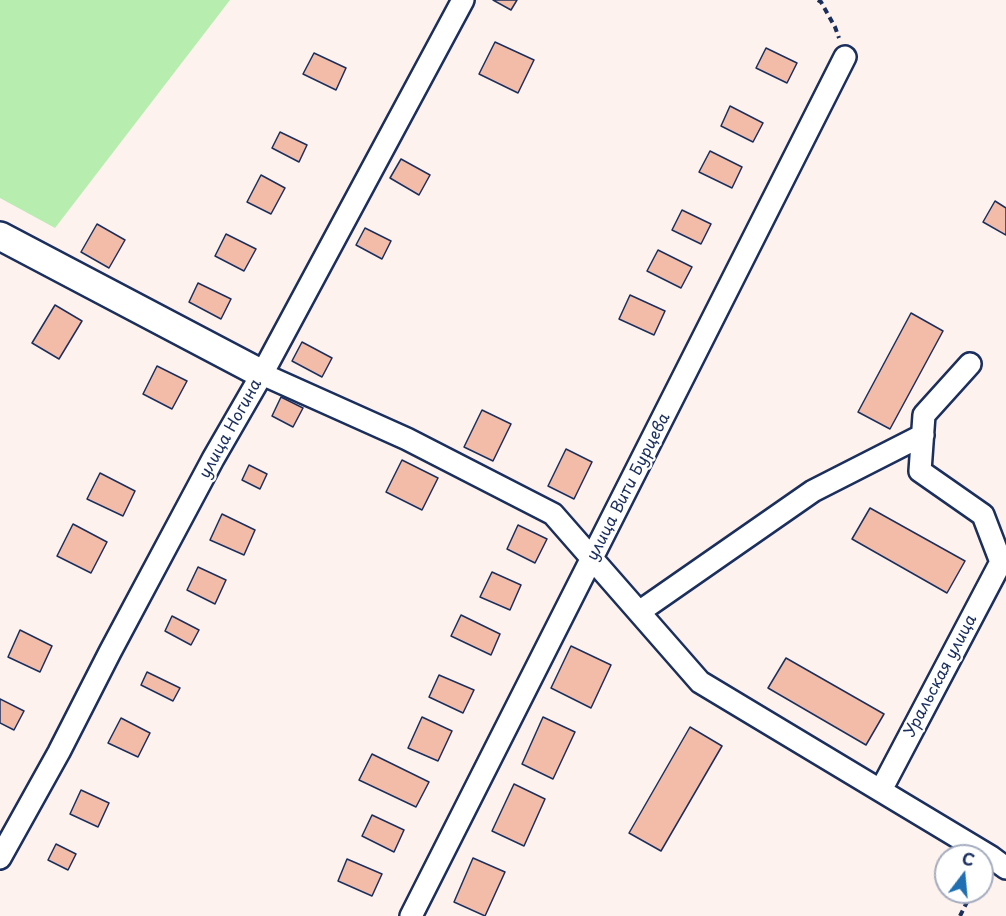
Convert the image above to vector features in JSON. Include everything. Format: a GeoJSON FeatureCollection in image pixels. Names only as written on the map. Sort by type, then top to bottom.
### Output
{"type":"FeatureCollection","features":[{"type":"Feature","properties":{"kind":"street","name":"улица Ногина"},"geometry":{"type":"LineString","coordinates":[[0,858],[59,752],[213,459],[262,374],[463,0]]}},
{"type":"Feature","properties":{"kind":"street","name":"улица Вити Бурцева"},"geometry":{"type":"LineString","coordinates":[[411,916],[845,57]]}},
{"type":"Feature","properties":{"kind":"street"},"geometry":{"type":"LineString","coordinates":[[0,236],[262,374],[407,439],[553,514],[700,682],[1006,868]]}},
{"type":"Feature","properties":{"kind":"street"},"geometry":{"type":"LineString","coordinates":[[639,612],[813,491],[923,435],[924,416],[970,364]]}},
{"type":"Feature","properties":{"kind":"street","name":"Уральская улица"},"geometry":{"type":"LineString","coordinates":[[881,790],[1001,562],[983,515],[920,471],[923,435]]}},
{"type":"Feature","properties":{"kind":"path"},"geometry":{"type":"LineString","coordinates":[[821,0],[835,27],[845,57]]}},
{"type":"Feature","properties":{"kind":"green space"},"geometry":{"type":"Polygon","coordinates":[[[0,0],[230,0],[55,228],[0,198],[0,0]]]}},
{"type":"Feature","properties":{"kind":"building"},"geometry":{"type":"Polygon","coordinates":[[[493,0],[517,0],[511,10],[493,0]]]}},
{"type":"Feature","properties":{"kind":"building"},"geometry":{"type":"Polygon","coordinates":[[[495,42],[534,60],[518,93],[479,74],[495,42]]]}},
{"type":"Feature","properties":{"kind":"building"},"geometry":{"type":"Polygon","coordinates":[[[766,48],[797,63],[787,83],[756,68],[766,48]]]}},
{"type":"Feature","properties":{"kind":"building"},"geometry":{"type":"Polygon","coordinates":[[[314,53],[346,68],[336,90],[303,74],[314,53]]]}},
{"type":"Feature","properties":{"kind":"building"},"geometry":{"type":"Polygon","coordinates":[[[730,106],[763,123],[753,142],[721,126],[730,106]]]}},
{"type":"Feature","properties":{"kind":"building"},"geometry":{"type":"Polygon","coordinates":[[[280,132],[307,145],[299,162],[272,148],[280,132]]]}},
{"type":"Feature","properties":{"kind":"building"},"geometry":{"type":"Polygon","coordinates":[[[710,151],[742,167],[732,188],[699,172],[710,151]]]}},
{"type":"Feature","properties":{"kind":"building"},"geometry":{"type":"Polygon","coordinates":[[[401,159],[430,175],[419,195],[390,178],[401,159]]]}},
{"type":"Feature","properties":{"kind":"building"},"geometry":{"type":"Polygon","coordinates":[[[261,175],[285,188],[271,214],[247,202],[261,175]]]}},
{"type":"Feature","properties":{"kind":"building"},"geometry":{"type":"Polygon","coordinates":[[[995,201],[1006,208],[1006,235],[983,222],[995,201]]]}},
{"type":"Feature","properties":{"kind":"building"},"geometry":{"type":"Polygon","coordinates":[[[682,210],[711,224],[701,244],[672,230],[682,210]]]}},
{"type":"Feature","properties":{"kind":"building"},"geometry":{"type":"Polygon","coordinates":[[[97,224],[125,240],[109,268],[81,252],[97,224]]]}},
{"type":"Feature","properties":{"kind":"building"},"geometry":{"type":"Polygon","coordinates":[[[365,228],[391,241],[382,259],[356,245],[365,228]]]}},
{"type":"Feature","properties":{"kind":"building"},"geometry":{"type":"Polygon","coordinates":[[[226,234],[256,249],[244,271],[215,256],[226,234]]]}},
{"type":"Feature","properties":{"kind":"building"},"geometry":{"type":"Polygon","coordinates":[[[658,250],[692,267],[681,288],[647,271],[658,250]]]}},
{"type":"Feature","properties":{"kind":"building"},"geometry":{"type":"Polygon","coordinates":[[[198,283],[231,299],[221,319],[189,302],[198,283]]]}},
{"type":"Feature","properties":{"kind":"building"},"geometry":{"type":"Polygon","coordinates":[[[630,295],[665,311],[654,335],[619,319],[630,295]]]}},
{"type":"Feature","properties":{"kind":"building"},"geometry":{"type":"Polygon","coordinates":[[[55,305],[82,321],[59,359],[32,343],[55,305]]]}},
{"type":"Feature","properties":{"kind":"building"},"geometry":{"type":"Polygon","coordinates":[[[911,313],[943,331],[890,429],[858,412],[911,313]]]}},
{"type":"Feature","properties":{"kind":"building"},"geometry":{"type":"Polygon","coordinates":[[[302,342],[332,358],[322,377],[292,361],[302,342]]]}},
{"type":"Feature","properties":{"kind":"building"},"geometry":{"type":"Polygon","coordinates":[[[157,366],[187,381],[172,409],[143,394],[157,366]]]}},
{"type":"Feature","properties":{"kind":"building"},"geometry":{"type":"Polygon","coordinates":[[[281,397],[303,408],[293,427],[272,416],[281,397]]]}},
{"type":"Feature","properties":{"kind":"building"},"geometry":{"type":"Polygon","coordinates":[[[482,410],[511,424],[493,461],[464,447],[482,410]]]}},
{"type":"Feature","properties":{"kind":"building"},"geometry":{"type":"Polygon","coordinates":[[[566,449],[592,462],[574,499],[548,486],[566,449]]]}},
{"type":"Feature","properties":{"kind":"building"},"geometry":{"type":"Polygon","coordinates":[[[402,460],[438,478],[422,510],[386,492],[402,460]]]}},
{"type":"Feature","properties":{"kind":"building"},"geometry":{"type":"Polygon","coordinates":[[[249,465],[267,474],[260,489],[242,480],[249,465]]]}},
{"type":"Feature","properties":{"kind":"building"},"geometry":{"type":"Polygon","coordinates":[[[100,473],[135,491],[123,516],[87,499],[100,473]]]}},
{"type":"Feature","properties":{"kind":"building"},"geometry":{"type":"Polygon","coordinates":[[[870,508],[965,561],[947,593],[852,539],[870,508]]]}},
{"type":"Feature","properties":{"kind":"building"},"geometry":{"type":"Polygon","coordinates":[[[222,514],[255,530],[244,555],[210,540],[222,514]]]}},
{"type":"Feature","properties":{"kind":"building"},"geometry":{"type":"Polygon","coordinates":[[[73,524],[107,542],[91,573],[57,556],[73,524]]]}},
{"type":"Feature","properties":{"kind":"building"},"geometry":{"type":"Polygon","coordinates":[[[518,525],[547,539],[535,563],[507,549],[518,525]]]}},
{"type":"Feature","properties":{"kind":"building"},"geometry":{"type":"Polygon","coordinates":[[[198,567],[226,580],[215,604],[187,590],[198,567]]]}},
{"type":"Feature","properties":{"kind":"building"},"geometry":{"type":"Polygon","coordinates":[[[492,572],[521,585],[510,610],[480,597],[492,572]]]}},
{"type":"Feature","properties":{"kind":"building"},"geometry":{"type":"Polygon","coordinates":[[[461,615],[500,634],[491,655],[451,636],[461,615]]]}},
{"type":"Feature","properties":{"kind":"building"},"geometry":{"type":"Polygon","coordinates":[[[172,616],[199,630],[191,645],[165,631],[172,616]]]}},
{"type":"Feature","properties":{"kind":"building"},"geometry":{"type":"Polygon","coordinates":[[[20,630],[52,646],[40,672],[8,657],[20,630]]]}},
{"type":"Feature","properties":{"kind":"building"},"geometry":{"type":"Polygon","coordinates":[[[571,646],[611,665],[591,708],[551,688],[571,646]]]}},
{"type":"Feature","properties":{"kind":"building"},"geometry":{"type":"Polygon","coordinates":[[[786,658],[884,714],[866,745],[768,688],[786,658]]]}},
{"type":"Feature","properties":{"kind":"building"},"geometry":{"type":"Polygon","coordinates":[[[147,672],[180,688],[173,701],[141,685],[147,672]]]}},
{"type":"Feature","properties":{"kind":"building"},"geometry":{"type":"Polygon","coordinates":[[[439,675],[474,690],[463,713],[429,697],[439,675]]]}},
{"type":"Feature","properties":{"kind":"building"},"geometry":{"type":"Polygon","coordinates":[[[0,699],[24,711],[14,730],[0,723],[0,699]]]}},
{"type":"Feature","properties":{"kind":"building"},"geometry":{"type":"Polygon","coordinates":[[[422,717],[452,731],[438,761],[408,748],[422,717]]]}},
{"type":"Feature","properties":{"kind":"building"},"geometry":{"type":"Polygon","coordinates":[[[543,717],[575,732],[553,779],[522,764],[543,717]]]}},
{"type":"Feature","properties":{"kind":"building"},"geometry":{"type":"Polygon","coordinates":[[[121,718],[150,733],[138,757],[108,743],[121,718]]]}},
{"type":"Feature","properties":{"kind":"building"},"geometry":{"type":"Polygon","coordinates":[[[690,727],[722,746],[661,851],[629,833],[690,727]]]}},
{"type":"Feature","properties":{"kind":"building"},"geometry":{"type":"Polygon","coordinates":[[[372,754],[429,782],[416,807],[359,780],[372,754]]]}},
{"type":"Feature","properties":{"kind":"building"},"geometry":{"type":"Polygon","coordinates":[[[514,784],[545,799],[524,846],[492,831],[514,784]]]}},
{"type":"Feature","properties":{"kind":"building"},"geometry":{"type":"Polygon","coordinates":[[[81,790],[109,803],[98,827],[70,814],[81,790]]]}},
{"type":"Feature","properties":{"kind":"building"},"geometry":{"type":"Polygon","coordinates":[[[372,815],[404,830],[394,852],[362,836],[372,815]]]}},
{"type":"Feature","properties":{"kind":"building"},"geometry":{"type":"Polygon","coordinates":[[[56,844],[76,854],[68,870],[48,860],[56,844]]]}},
{"type":"Feature","properties":{"kind":"building"},"geometry":{"type":"Polygon","coordinates":[[[473,858],[505,872],[485,916],[454,902],[473,858]]]}},
{"type":"Feature","properties":{"kind":"building"},"geometry":{"type":"Polygon","coordinates":[[[347,859],[382,874],[372,896],[338,881],[347,859]]]}}]}
